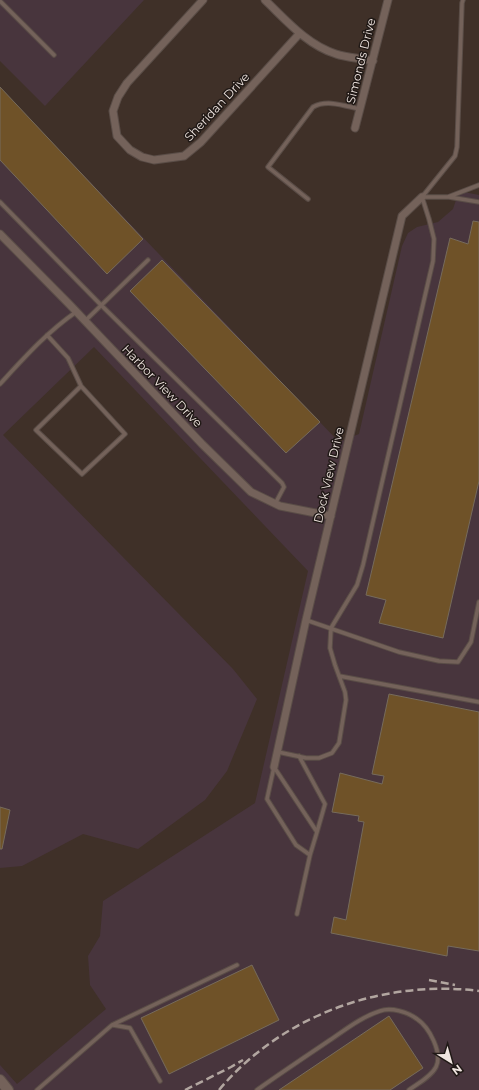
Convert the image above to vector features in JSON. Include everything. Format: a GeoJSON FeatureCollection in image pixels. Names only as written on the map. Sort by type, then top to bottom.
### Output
{"type":"FeatureCollection","features":[{"type":"Feature","properties":{"kind":"street","name":"Sheridan Drive"},"geometry":{"type":"LineString","coordinates":[[203,0],[127,83],[118,97],[113,112],[117,136],[130,150],[142,158],[154,160],[184,156],[201,142],[300,33]]}},
{"type":"Feature","properties":{"kind":"street"},"geometry":{"type":"LineString","coordinates":[[265,0],[300,33],[316,44],[336,54],[373,61]]}},
{"type":"Feature","properties":{"kind":"street","name":"Simonds Drive"},"geometry":{"type":"LineString","coordinates":[[355,128],[388,0]]}},
{"type":"Feature","properties":{"kind":"street","name":"Dock View Drive"},"geometry":{"type":"LineString","coordinates":[[274,767],[276,752],[306,620],[402,216],[422,197]]}},
{"type":"Feature","properties":{"kind":"street","name":"Harbor View Drive"},"geometry":{"type":"LineString","coordinates":[[0,234],[202,444],[251,492],[280,506],[331,516]]}},
{"type":"Feature","properties":{"kind":"street"},"geometry":{"type":"LineString","coordinates":[[0,1080],[8,1090]]}},
{"type":"Feature","properties":{"kind":"lane"},"geometry":{"type":"LineString","coordinates":[[422,197],[455,156],[457,147],[463,0]]}},
{"type":"Feature","properties":{"kind":"lane"},"geometry":{"type":"LineString","coordinates":[[0,1],[54,55]]}},
{"type":"Feature","properties":{"kind":"lane"},"geometry":{"type":"LineString","coordinates":[[308,199],[268,167],[313,107],[319,103],[329,103],[360,109]]}},
{"type":"Feature","properties":{"kind":"lane"},"geometry":{"type":"LineString","coordinates":[[448,197],[479,185]]}},
{"type":"Feature","properties":{"kind":"lane"},"geometry":{"type":"LineString","coordinates":[[422,197],[448,197],[479,202]]}},
{"type":"Feature","properties":{"kind":"lane"},"geometry":{"type":"LineString","coordinates":[[276,752],[319,758],[332,753],[339,743],[346,700],[345,692],[330,648],[331,628],[357,585],[363,564],[433,260],[434,239],[422,197]]}},
{"type":"Feature","properties":{"kind":"lane"},"geometry":{"type":"LineString","coordinates":[[0,202],[101,305],[282,483],[284,487],[275,504]]}},
{"type":"Feature","properties":{"kind":"lane"},"geometry":{"type":"LineString","coordinates":[[85,321],[148,260]]}},
{"type":"Feature","properties":{"kind":"lane"},"geometry":{"type":"LineString","coordinates":[[0,384],[47,335],[61,322],[76,312]]}},
{"type":"Feature","properties":{"kind":"lane"},"geometry":{"type":"LineString","coordinates":[[47,335],[68,358],[81,386],[125,434],[82,474],[36,430],[81,386]]}},
{"type":"Feature","properties":{"kind":"lane"},"geometry":{"type":"LineString","coordinates":[[306,620],[398,652],[439,661],[458,662],[471,642],[479,602]]}},
{"type":"Feature","properties":{"kind":"lane"},"geometry":{"type":"LineString","coordinates":[[339,676],[479,702]]}},
{"type":"Feature","properties":{"kind":"lane"},"geometry":{"type":"LineString","coordinates":[[297,914],[310,855],[325,804],[299,756]]}},
{"type":"Feature","properties":{"kind":"lane"},"geometry":{"type":"LineString","coordinates":[[274,767],[317,832]]}},
{"type":"Feature","properties":{"kind":"lane"},"geometry":{"type":"LineString","coordinates":[[274,767],[267,799],[296,845],[310,855]]}},
{"type":"Feature","properties":{"kind":"lane"},"geometry":{"type":"LineString","coordinates":[[36,1090],[112,1025],[237,965]]}},
{"type":"Feature","properties":{"kind":"lane"},"geometry":{"type":"LineString","coordinates":[[257,1090],[357,1022],[381,1010],[393,1010],[409,1014],[418,1019],[427,1028],[435,1044],[439,1057],[436,1067],[427,1077],[409,1090]]}},
{"type":"Feature","properties":{"kind":"lane"},"geometry":{"type":"LineString","coordinates":[[112,1025],[130,1028],[160,1081]]}},
{"type":"Feature","properties":{"kind":"shaded area"},"geometry":{"type":"Polygon","coordinates":[[[0,0],[144,0],[45,106],[0,61],[0,0]]]}},
{"type":"Feature","properties":{"kind":"shaded area"},"geometry":{"type":"Polygon","coordinates":[[[0,88],[339,442],[359,434],[402,246],[408,233],[417,227],[438,222],[453,209],[459,191],[479,195],[479,1090],[0,1090],[0,1065],[17,1084],[106,1009],[90,985],[88,956],[100,936],[103,901],[255,803],[308,571],[94,347],[3,435],[233,669],[257,699],[227,771],[205,800],[138,849],[83,834],[22,866],[0,868],[0,88]]]}},
{"type":"Feature","properties":{"kind":"building"},"geometry":{"type":"Polygon","coordinates":[[[0,87],[143,239],[107,274],[0,160],[0,87]]]}},
{"type":"Feature","properties":{"kind":"building"},"geometry":{"type":"Polygon","coordinates":[[[473,221],[479,222],[479,481],[443,638],[379,623],[386,600],[366,595],[450,238],[468,244],[473,221]]]}},
{"type":"Feature","properties":{"kind":"building"},"geometry":{"type":"Polygon","coordinates":[[[162,260],[320,422],[286,453],[130,291],[162,260]]]}},
{"type":"Feature","properties":{"kind":"building"},"geometry":{"type":"Polygon","coordinates":[[[389,694],[479,712],[479,951],[448,946],[447,956],[331,933],[334,917],[346,920],[364,822],[358,821],[359,816],[332,812],[340,773],[382,784],[384,776],[372,774],[389,694]]]}},
{"type":"Feature","properties":{"kind":"building"},"geometry":{"type":"Polygon","coordinates":[[[0,807],[10,810],[2,849],[0,849],[0,807]]]}},
{"type":"Feature","properties":{"kind":"building"},"geometry":{"type":"Polygon","coordinates":[[[252,965],[279,1020],[169,1074],[141,1018],[252,965]]]}},
{"type":"Feature","properties":{"kind":"building"},"geometry":{"type":"Polygon","coordinates":[[[389,1016],[423,1068],[390,1090],[279,1090],[389,1016]]]}},
{"type":"Feature","properties":{"kind":"railway"},"geometry":{"type":"LineString","coordinates":[[429,980],[455,985]]}},
{"type":"Feature","properties":{"kind":"railway"},"geometry":{"type":"LineString","coordinates":[[219,1090],[244,1064],[273,1041],[304,1023],[337,1008],[371,997],[407,991],[443,989],[479,991]]}},
{"type":"Feature","properties":{"kind":"railway"},"geometry":{"type":"LineString","coordinates":[[185,1090],[243,1060]]}}]}
